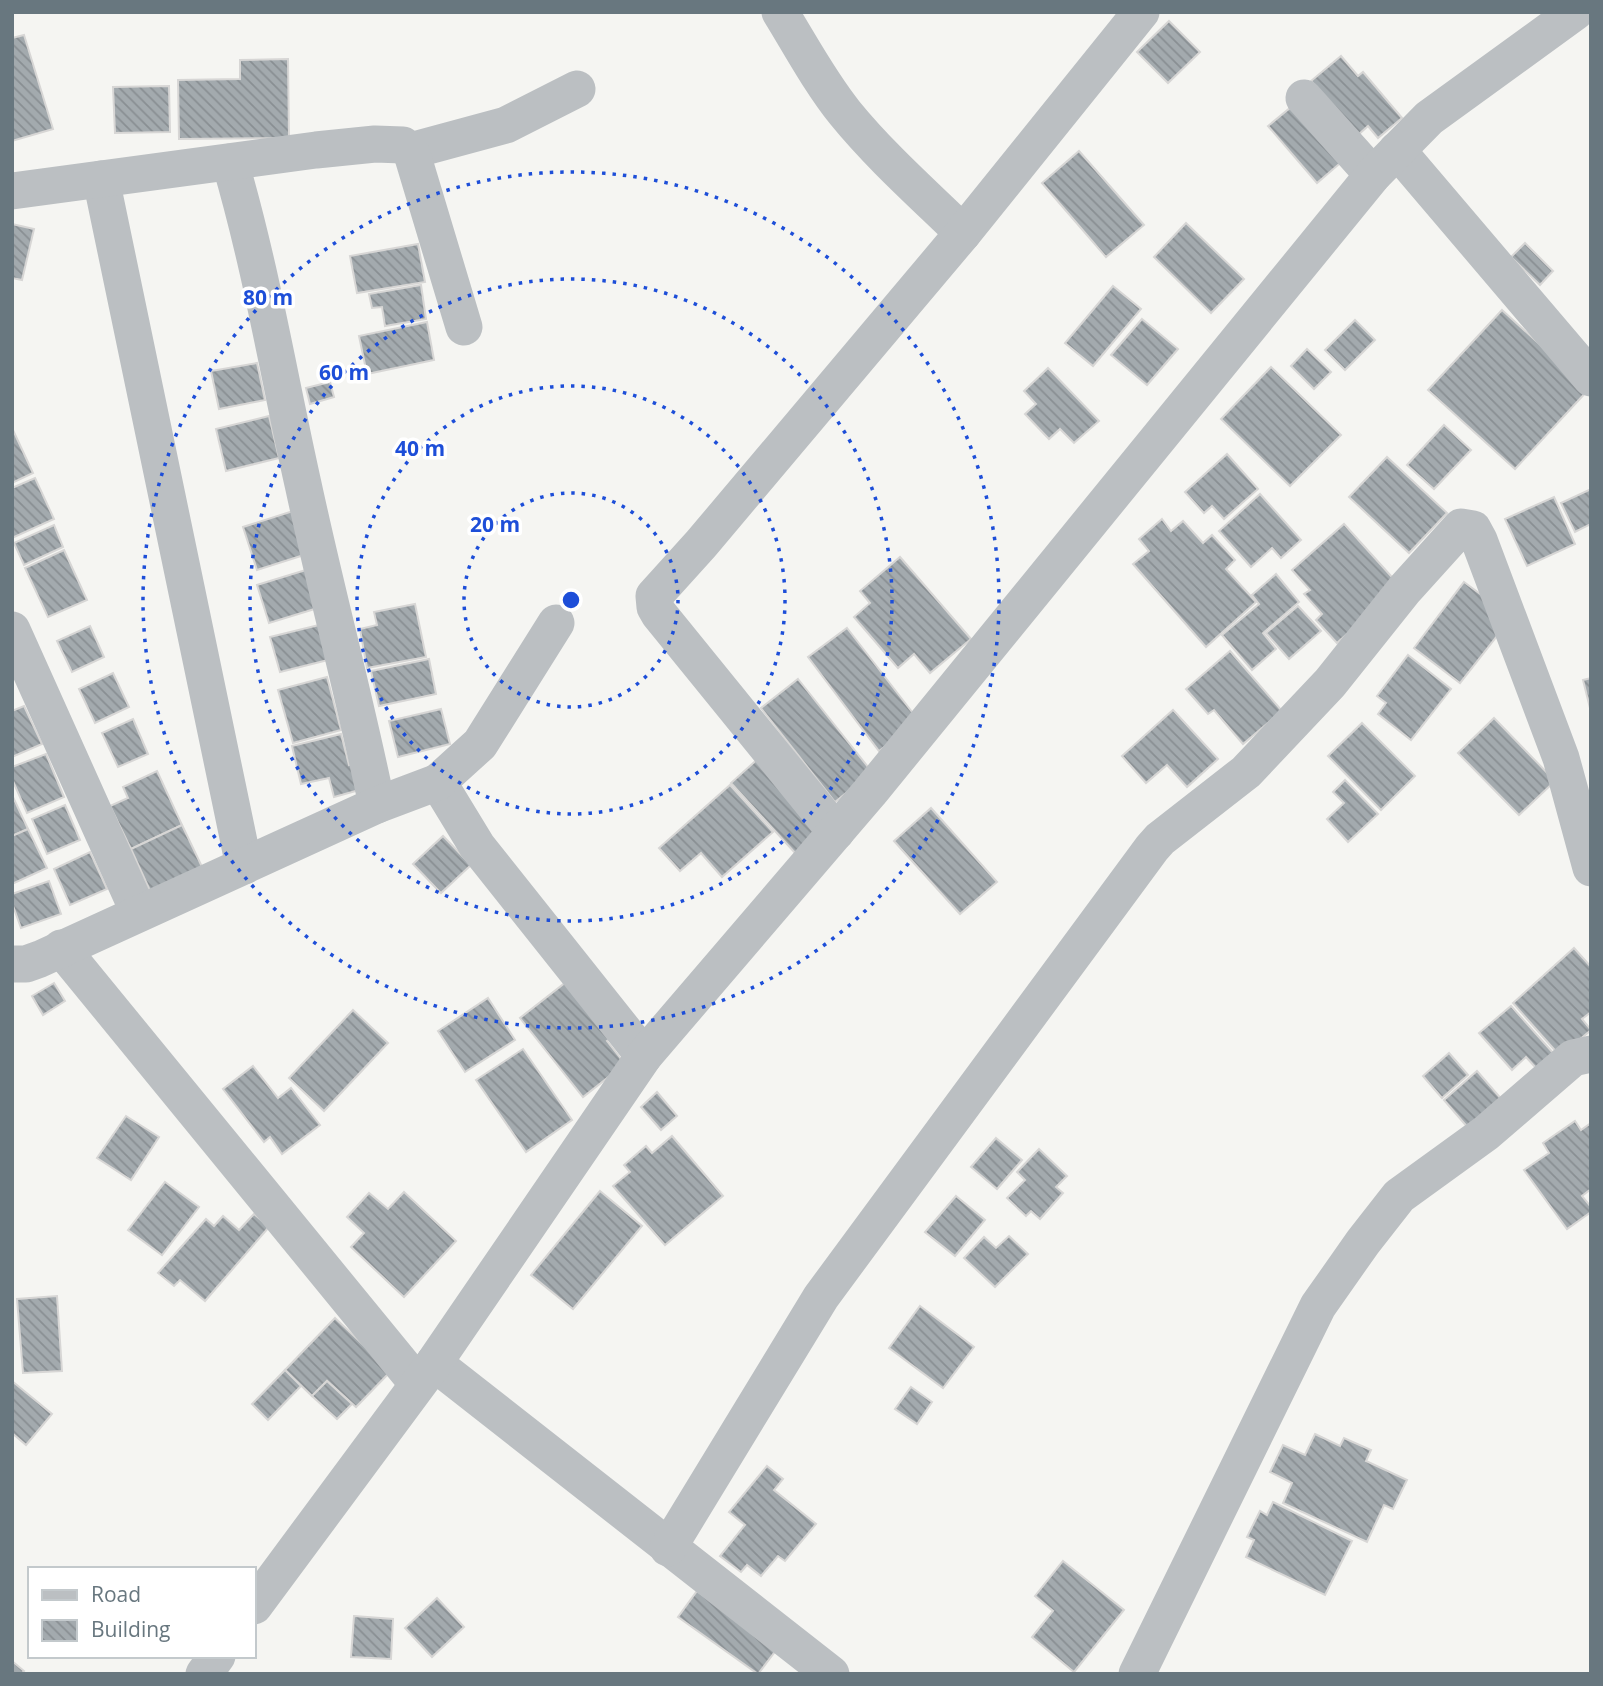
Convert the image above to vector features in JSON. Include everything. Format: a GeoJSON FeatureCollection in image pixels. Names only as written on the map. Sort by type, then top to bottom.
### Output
{"type":"FeatureCollection","features":[{"type":"Feature","properties":{"kind":"street"},"geometry":{"type":"LineString","coordinates":[[780,12],[823,83],[844,111],[864,135],[963,233]]}},
{"type":"Feature","properties":{"kind":"street"},"geometry":{"type":"LineString","coordinates":[[836,832],[659,614],[653,601],[660,589],[963,233],[1141,12]]}},
{"type":"Feature","properties":{"kind":"street"},"geometry":{"type":"LineString","coordinates":[[256,1603],[425,1373],[645,1056],[836,832],[1385,162],[1429,118],[1575,12]]}},
{"type":"Feature","properties":{"kind":"street"},"geometry":{"type":"LineString","coordinates":[[411,151],[506,125],[577,89]]}},
{"type":"Feature","properties":{"kind":"street"},"geometry":{"type":"LineString","coordinates":[[1304,98],[1385,162],[1591,377]]}},
{"type":"Feature","properties":{"kind":"street"},"geometry":{"type":"LineString","coordinates":[[12,191],[375,144],[403,145],[411,151],[464,327]]}},
{"type":"Feature","properties":{"kind":"street"},"geometry":{"type":"LineString","coordinates":[[230,162],[365,743],[377,805]]}},
{"type":"Feature","properties":{"kind":"street"},"geometry":{"type":"LineString","coordinates":[[102,179],[244,866]]}},
{"type":"Feature","properties":{"kind":"street"},"geometry":{"type":"LineString","coordinates":[[668,1548],[821,1297],[1152,848],[1246,772],[1330,683],[1405,589],[1461,527],[1473,529],[1479,540],[1561,758],[1591,868]]}},
{"type":"Feature","properties":{"kind":"street"},"geometry":{"type":"LineString","coordinates":[[12,964],[26,964],[377,805],[438,782],[480,744],[556,623]]}},
{"type":"Feature","properties":{"kind":"street"},"geometry":{"type":"LineString","coordinates":[[12,630],[139,913]]}},
{"type":"Feature","properties":{"kind":"street"},"geometry":{"type":"LineString","coordinates":[[438,782],[477,846],[645,1056]]}},
{"type":"Feature","properties":{"kind":"street"},"geometry":{"type":"LineString","coordinates":[[61,948],[425,1373],[668,1548],[831,1674]]}},
{"type":"Feature","properties":{"kind":"street"},"geometry":{"type":"LineString","coordinates":[[1137,1674],[1318,1306],[1363,1242],[1399,1196],[1486,1133],[1573,1058],[1591,1054]]}},
{"type":"Feature","properties":{"kind":"street"},"geometry":{"type":"LineString","coordinates":[[204,1674],[216,1658]]}},
{"type":"Feature","properties":{"kind":"building"},"geometry":{"type":"Polygon","coordinates":[[[1169,21],[1200,52],[1168,83],[1137,52],[1169,21]]]}},
{"type":"Feature","properties":{"kind":"building"},"geometry":{"type":"Polygon","coordinates":[[[24,35],[53,129],[12,141],[12,38],[24,35]]]}},
{"type":"Feature","properties":{"kind":"building"},"geometry":{"type":"Polygon","coordinates":[[[1341,56],[1358,76],[1363,72],[1402,118],[1378,138],[1368,126],[1358,135],[1311,81],[1341,56]]]}},
{"type":"Feature","properties":{"kind":"building"},"geometry":{"type":"Polygon","coordinates":[[[288,59],[289,138],[179,139],[178,80],[240,79],[240,60],[288,59]]]}},
{"type":"Feature","properties":{"kind":"building"},"geometry":{"type":"Polygon","coordinates":[[[169,86],[170,132],[115,133],[113,87],[169,86]]]}},
{"type":"Feature","properties":{"kind":"building"},"geometry":{"type":"Polygon","coordinates":[[[1296,103],[1345,159],[1317,183],[1268,126],[1296,103]]]}},
{"type":"Feature","properties":{"kind":"building"},"geometry":{"type":"Polygon","coordinates":[[[1079,151],[1144,225],[1106,257],[1042,183],[1079,151]]]}},
{"type":"Feature","properties":{"kind":"building"},"geometry":{"type":"Polygon","coordinates":[[[1186,223],[1244,279],[1211,313],[1154,257],[1186,223]]]}},
{"type":"Feature","properties":{"kind":"building"},"geometry":{"type":"Polygon","coordinates":[[[12,224],[34,229],[22,280],[12,278],[12,224]]]}},
{"type":"Feature","properties":{"kind":"building"},"geometry":{"type":"Polygon","coordinates":[[[1525,243],[1553,271],[1540,285],[1511,257],[1525,243]]]}},
{"type":"Feature","properties":{"kind":"building"},"geometry":{"type":"Polygon","coordinates":[[[418,244],[425,282],[357,293],[350,256],[418,244]]]}},
{"type":"Feature","properties":{"kind":"building"},"geometry":{"type":"Polygon","coordinates":[[[421,285],[426,319],[385,326],[382,307],[372,308],[369,294],[421,285]]]}},
{"type":"Feature","properties":{"kind":"building"},"geometry":{"type":"Polygon","coordinates":[[[1113,286],[1141,309],[1093,366],[1065,343],[1113,286]]]}},
{"type":"Feature","properties":{"kind":"building"},"geometry":{"type":"Polygon","coordinates":[[[1502,310],[1589,389],[1515,469],[1428,390],[1502,310]]]}},
{"type":"Feature","properties":{"kind":"building"},"geometry":{"type":"Polygon","coordinates":[[[1142,319],[1178,349],[1147,385],[1111,355],[1142,319]]]}},
{"type":"Feature","properties":{"kind":"building"},"geometry":{"type":"Polygon","coordinates":[[[1355,320],[1375,340],[1345,370],[1325,350],[1355,320]]]}},
{"type":"Feature","properties":{"kind":"building"},"geometry":{"type":"Polygon","coordinates":[[[427,322],[434,360],[367,374],[359,336],[427,322]]]}},
{"type":"Feature","properties":{"kind":"building"},"geometry":{"type":"Polygon","coordinates":[[[1307,349],[1331,372],[1314,389],[1291,366],[1307,349]]]}},
{"type":"Feature","properties":{"kind":"building"},"geometry":{"type":"Polygon","coordinates":[[[257,363],[265,400],[219,409],[211,371],[257,363]]]}},
{"type":"Feature","properties":{"kind":"building"},"geometry":{"type":"Polygon","coordinates":[[[1271,367],[1341,435],[1290,486],[1221,419],[1271,367]]]}},
{"type":"Feature","properties":{"kind":"building"},"geometry":{"type":"Polygon","coordinates":[[[1048,368],[1099,421],[1074,443],[1060,429],[1049,439],[1025,414],[1036,404],[1024,391],[1048,368]]]}},
{"type":"Feature","properties":{"kind":"building"},"geometry":{"type":"Polygon","coordinates":[[[330,382],[334,397],[310,404],[306,388],[330,382]]]}},
{"type":"Feature","properties":{"kind":"building"},"geometry":{"type":"Polygon","coordinates":[[[269,416],[279,458],[226,471],[216,429],[269,416]]]}},
{"type":"Feature","properties":{"kind":"building"},"geometry":{"type":"Polygon","coordinates":[[[1444,425],[1471,450],[1434,489],[1407,465],[1444,425]]]}},
{"type":"Feature","properties":{"kind":"building"},"geometry":{"type":"Polygon","coordinates":[[[12,428],[33,473],[12,483],[12,428]]]}},
{"type":"Feature","properties":{"kind":"building"},"geometry":{"type":"Polygon","coordinates":[[[1227,454],[1258,489],[1224,519],[1212,506],[1204,513],[1185,492],[1227,454]]]}},
{"type":"Feature","properties":{"kind":"building"},"geometry":{"type":"Polygon","coordinates":[[[1387,457],[1447,513],[1409,553],[1349,497],[1387,457]]]}},
{"type":"Feature","properties":{"kind":"building"},"geometry":{"type":"Polygon","coordinates":[[[35,478],[54,519],[12,538],[12,488],[35,478]]]}},
{"type":"Feature","properties":{"kind":"building"},"geometry":{"type":"Polygon","coordinates":[[[1591,489],[1591,524],[1575,532],[1561,503],[1591,489]]]}},
{"type":"Feature","properties":{"kind":"building"},"geometry":{"type":"Polygon","coordinates":[[[1260,494],[1301,540],[1281,558],[1272,548],[1251,567],[1219,531],[1260,494]]]}},
{"type":"Feature","properties":{"kind":"building"},"geometry":{"type":"Polygon","coordinates":[[[1554,497],[1575,544],[1527,566],[1505,519],[1554,497]]]}},
{"type":"Feature","properties":{"kind":"building"},"geometry":{"type":"Polygon","coordinates":[[[293,511],[307,554],[257,570],[243,527],[293,511]]]}},
{"type":"Feature","properties":{"kind":"building"},"geometry":{"type":"Polygon","coordinates":[[[1162,519],[1171,531],[1183,521],[1203,543],[1212,535],[1235,560],[1226,569],[1256,602],[1206,647],[1133,564],[1149,551],[1139,539],[1162,519]]]}},
{"type":"Feature","properties":{"kind":"building"},"geometry":{"type":"Polygon","coordinates":[[[1344,524],[1400,586],[1337,643],[1316,620],[1322,614],[1304,594],[1310,590],[1292,570],[1344,524]]]}},
{"type":"Feature","properties":{"kind":"building"},"geometry":{"type":"Polygon","coordinates":[[[54,525],[63,547],[24,565],[14,543],[54,525]]]}},
{"type":"Feature","properties":{"kind":"building"},"geometry":{"type":"Polygon","coordinates":[[[64,550],[87,600],[48,617],[25,568],[64,550]]]}},
{"type":"Feature","properties":{"kind":"building"},"geometry":{"type":"Polygon","coordinates":[[[900,557],[971,639],[930,673],[914,654],[898,668],[854,617],[870,603],[860,591],[900,557]]]}},
{"type":"Feature","properties":{"kind":"building"},"geometry":{"type":"Polygon","coordinates":[[[309,569],[321,607],[269,623],[257,585],[309,569]]]}},
{"type":"Feature","properties":{"kind":"building"},"geometry":{"type":"Polygon","coordinates":[[[1276,574],[1299,602],[1263,633],[1276,649],[1252,670],[1222,635],[1259,604],[1252,595],[1276,574]]]}},
{"type":"Feature","properties":{"kind":"building"},"geometry":{"type":"Polygon","coordinates":[[[1464,582],[1495,605],[1504,627],[1460,683],[1414,648],[1464,582]]]}},
{"type":"Feature","properties":{"kind":"building"},"geometry":{"type":"Polygon","coordinates":[[[415,604],[426,657],[367,668],[360,629],[377,625],[374,612],[415,604]]]}},
{"type":"Feature","properties":{"kind":"building"},"geometry":{"type":"Polygon","coordinates":[[[1298,606],[1321,631],[1289,659],[1266,633],[1298,606]]]}},
{"type":"Feature","properties":{"kind":"building"},"geometry":{"type":"Polygon","coordinates":[[[319,625],[328,660],[280,672],[270,637],[319,625]]]}},
{"type":"Feature","properties":{"kind":"building"},"geometry":{"type":"Polygon","coordinates":[[[90,626],[104,657],[72,672],[57,641],[90,626]]]}},
{"type":"Feature","properties":{"kind":"building"},"geometry":{"type":"Polygon","coordinates":[[[847,628],[919,721],[879,751],[808,657],[847,628]]]}},
{"type":"Feature","properties":{"kind":"building"},"geometry":{"type":"Polygon","coordinates":[[[1230,651],[1282,711],[1243,744],[1214,710],[1208,714],[1186,689],[1230,651]]]}},
{"type":"Feature","properties":{"kind":"building"},"geometry":{"type":"Polygon","coordinates":[[[1408,655],[1451,689],[1411,740],[1378,714],[1386,703],[1377,696],[1408,655]]]}},
{"type":"Feature","properties":{"kind":"building"},"geometry":{"type":"Polygon","coordinates":[[[429,659],[436,694],[379,706],[371,671],[429,659]]]}},
{"type":"Feature","properties":{"kind":"building"},"geometry":{"type":"Polygon","coordinates":[[[113,673],[129,707],[95,723],[79,689],[113,673]]]}},
{"type":"Feature","properties":{"kind":"building"},"geometry":{"type":"Polygon","coordinates":[[[327,677],[341,730],[293,743],[278,690],[327,677]]]}},
{"type":"Feature","properties":{"kind":"building"},"geometry":{"type":"Polygon","coordinates":[[[1591,678],[1591,712],[1583,680],[1591,678]]]}},
{"type":"Feature","properties":{"kind":"building"},"geometry":{"type":"Polygon","coordinates":[[[798,679],[872,772],[835,802],[761,708],[798,679]]]}},
{"type":"Feature","properties":{"kind":"building"},"geometry":{"type":"Polygon","coordinates":[[[24,706],[42,744],[12,757],[12,711],[24,706]]]}},
{"type":"Feature","properties":{"kind":"building"},"geometry":{"type":"Polygon","coordinates":[[[441,709],[450,744],[398,757],[389,721],[441,709]]]}},
{"type":"Feature","properties":{"kind":"building"},"geometry":{"type":"Polygon","coordinates":[[[1173,710],[1218,759],[1187,787],[1167,765],[1146,783],[1122,756],[1173,710]]]}},
{"type":"Feature","properties":{"kind":"building"},"geometry":{"type":"Polygon","coordinates":[[[1494,718],[1555,781],[1519,815],[1458,753],[1494,718]]]}},
{"type":"Feature","properties":{"kind":"building"},"geometry":{"type":"Polygon","coordinates":[[[133,719],[148,754],[118,767],[102,733],[133,719]]]}},
{"type":"Feature","properties":{"kind":"building"},"geometry":{"type":"Polygon","coordinates":[[[1362,723],[1415,776],[1381,810],[1328,756],[1362,723]]]}},
{"type":"Feature","properties":{"kind":"building"},"geometry":{"type":"Polygon","coordinates":[[[341,734],[349,765],[357,763],[363,789],[334,797],[329,778],[301,784],[292,746],[341,734]]]}},
{"type":"Feature","properties":{"kind":"building"},"geometry":{"type":"Polygon","coordinates":[[[46,754],[64,797],[27,813],[12,779],[12,767],[46,754]]]}},
{"type":"Feature","properties":{"kind":"building"},"geometry":{"type":"Polygon","coordinates":[[[761,756],[827,829],[797,855],[731,783],[761,756]]]}},
{"type":"Feature","properties":{"kind":"building"},"geometry":{"type":"Polygon","coordinates":[[[157,771],[182,825],[131,849],[110,806],[128,798],[123,787],[157,771]]]}},
{"type":"Feature","properties":{"kind":"building"},"geometry":{"type":"Polygon","coordinates":[[[1345,780],[1378,814],[1348,842],[1327,819],[1344,803],[1333,792],[1345,780]]]}},
{"type":"Feature","properties":{"kind":"building"},"geometry":{"type":"Polygon","coordinates":[[[730,785],[773,832],[722,877],[701,853],[680,871],[659,848],[730,785]]]}},
{"type":"Feature","properties":{"kind":"building"},"geometry":{"type":"Polygon","coordinates":[[[12,795],[28,829],[12,836],[12,795]]]}},
{"type":"Feature","properties":{"kind":"building"},"geometry":{"type":"Polygon","coordinates":[[[65,805],[80,840],[47,854],[32,819],[65,805]]]}},
{"type":"Feature","properties":{"kind":"building"},"geometry":{"type":"Polygon","coordinates":[[[931,808],[997,882],[960,914],[894,841],[931,808]]]}},
{"type":"Feature","properties":{"kind":"building"},"geometry":{"type":"Polygon","coordinates":[[[182,825],[204,871],[152,895],[131,849],[182,825]]]}},
{"type":"Feature","properties":{"kind":"building"},"geometry":{"type":"Polygon","coordinates":[[[28,829],[47,868],[12,884],[12,836],[28,829]]]}},
{"type":"Feature","properties":{"kind":"building"},"geometry":{"type":"Polygon","coordinates":[[[443,836],[471,865],[441,893],[413,864],[443,836]]]}},
{"type":"Feature","properties":{"kind":"building"},"geometry":{"type":"Polygon","coordinates":[[[90,852],[107,889],[70,905],[54,869],[90,852]]]}},
{"type":"Feature","properties":{"kind":"building"},"geometry":{"type":"Polygon","coordinates":[[[49,881],[61,914],[21,928],[12,903],[12,894],[49,881]]]}},
{"type":"Feature","properties":{"kind":"building"},"geometry":{"type":"Polygon","coordinates":[[[1574,948],[1591,967],[1591,1012],[1582,1019],[1591,1030],[1560,1056],[1513,1003],[1574,948]]]}},
{"type":"Feature","properties":{"kind":"building"},"geometry":{"type":"Polygon","coordinates":[[[570,979],[615,1035],[607,1041],[625,1064],[583,1097],[520,1018],[570,979]]]}},
{"type":"Feature","properties":{"kind":"building"},"geometry":{"type":"Polygon","coordinates":[[[54,983],[65,1001],[43,1015],[32,996],[54,983]]]}},
{"type":"Feature","properties":{"kind":"building"},"geometry":{"type":"Polygon","coordinates":[[[488,998],[515,1040],[465,1072],[438,1031],[488,998]]]}},
{"type":"Feature","properties":{"kind":"building"},"geometry":{"type":"Polygon","coordinates":[[[1511,1006],[1554,1054],[1537,1069],[1526,1057],[1512,1070],[1479,1033],[1511,1006]]]}},
{"type":"Feature","properties":{"kind":"building"},"geometry":{"type":"Polygon","coordinates":[[[353,1010],[388,1043],[324,1111],[289,1078],[353,1010]]]}},
{"type":"Feature","properties":{"kind":"building"},"geometry":{"type":"Polygon","coordinates":[[[523,1049],[572,1120],[526,1152],[476,1080],[523,1049]]]}},
{"type":"Feature","properties":{"kind":"building"},"geometry":{"type":"Polygon","coordinates":[[[1449,1053],[1468,1075],[1442,1098],[1423,1076],[1449,1053]]]}},
{"type":"Feature","properties":{"kind":"building"},"geometry":{"type":"Polygon","coordinates":[[[253,1066],[278,1098],[291,1088],[320,1125],[282,1154],[270,1137],[264,1142],[223,1089],[253,1066]]]}},
{"type":"Feature","properties":{"kind":"building"},"geometry":{"type":"Polygon","coordinates":[[[1477,1071],[1503,1101],[1470,1130],[1444,1100],[1477,1071]]]}},
{"type":"Feature","properties":{"kind":"building"},"geometry":{"type":"Polygon","coordinates":[[[657,1092],[677,1116],[661,1130],[641,1107],[657,1092]]]}},
{"type":"Feature","properties":{"kind":"building"},"geometry":{"type":"Polygon","coordinates":[[[126,1116],[159,1137],[131,1180],[97,1158],[126,1116]]]}},
{"type":"Feature","properties":{"kind":"building"},"geometry":{"type":"Polygon","coordinates":[[[1575,1121],[1581,1130],[1591,1123],[1591,1189],[1582,1196],[1591,1207],[1591,1212],[1567,1229],[1524,1170],[1549,1153],[1543,1143],[1575,1121]]]}},
{"type":"Feature","properties":{"kind":"building"},"geometry":{"type":"Polygon","coordinates":[[[672,1136],[723,1196],[665,1245],[613,1186],[630,1172],[624,1165],[646,1146],[652,1153],[672,1136]]]}},
{"type":"Feature","properties":{"kind":"building"},"geometry":{"type":"Polygon","coordinates":[[[996,1138],[1022,1160],[997,1189],[971,1167],[996,1138]]]}},
{"type":"Feature","properties":{"kind":"building"},"geometry":{"type":"Polygon","coordinates":[[[1039,1149],[1067,1176],[1056,1187],[1063,1193],[1040,1219],[1031,1211],[1026,1216],[1007,1198],[1025,1180],[1017,1172],[1039,1149]]]}},
{"type":"Feature","properties":{"kind":"building"},"geometry":{"type":"Polygon","coordinates":[[[165,1182],[199,1207],[162,1255],[128,1230],[165,1182]]]}},
{"type":"Feature","properties":{"kind":"building"},"geometry":{"type":"Polygon","coordinates":[[[600,1191],[642,1226],[573,1309],[531,1275],[600,1191]]]}},
{"type":"Feature","properties":{"kind":"building"},"geometry":{"type":"Polygon","coordinates":[[[404,1192],[456,1241],[404,1297],[351,1247],[364,1233],[347,1217],[369,1193],[388,1209],[404,1192]]]}},
{"type":"Feature","properties":{"kind":"building"},"geometry":{"type":"Polygon","coordinates":[[[956,1196],[985,1220],[955,1256],[925,1232],[956,1196]]]}},
{"type":"Feature","properties":{"kind":"building"},"geometry":{"type":"Polygon","coordinates":[[[254,1214],[269,1227],[205,1301],[180,1280],[174,1286],[158,1273],[206,1219],[214,1226],[223,1216],[239,1230],[254,1214]]]}},
{"type":"Feature","properties":{"kind":"building"},"geometry":{"type":"Polygon","coordinates":[[[1009,1236],[1028,1254],[995,1287],[964,1258],[984,1237],[996,1248],[1009,1236]]]}},
{"type":"Feature","properties":{"kind":"building"},"geometry":{"type":"Polygon","coordinates":[[[57,1296],[62,1371],[23,1373],[17,1299],[57,1296]]]}},
{"type":"Feature","properties":{"kind":"building"},"geometry":{"type":"Polygon","coordinates":[[[920,1306],[974,1347],[943,1388],[889,1348],[920,1306]]]}},
{"type":"Feature","properties":{"kind":"building"},"geometry":{"type":"Polygon","coordinates":[[[335,1318],[391,1371],[356,1407],[327,1381],[312,1396],[285,1370],[335,1318]]]}},
{"type":"Feature","properties":{"kind":"building"},"geometry":{"type":"Polygon","coordinates":[[[285,1370],[301,1386],[268,1420],[252,1404],[285,1370]]]}},
{"type":"Feature","properties":{"kind":"building"},"geometry":{"type":"Polygon","coordinates":[[[12,1381],[52,1414],[26,1445],[12,1433],[12,1381]]]}},
{"type":"Feature","properties":{"kind":"building"},"geometry":{"type":"Polygon","coordinates":[[[327,1381],[352,1404],[337,1419],[312,1396],[327,1381]]]}},
{"type":"Feature","properties":{"kind":"building"},"geometry":{"type":"Polygon","coordinates":[[[911,1387],[932,1402],[917,1424],[895,1409],[911,1387]]]}},
{"type":"Feature","properties":{"kind":"building"},"geometry":{"type":"Polygon","coordinates":[[[1315,1434],[1340,1446],[1344,1438],[1371,1450],[1366,1461],[1407,1480],[1393,1509],[1384,1505],[1367,1542],[1283,1503],[1292,1483],[1270,1472],[1283,1445],[1305,1455],[1315,1434]]]}},
{"type":"Feature","properties":{"kind":"building"},"geometry":{"type":"Polygon","coordinates":[[[767,1466],[783,1479],[774,1490],[816,1524],[785,1561],[778,1556],[761,1576],[747,1565],[741,1572],[720,1556],[745,1525],[729,1512],[767,1466]]]}},
{"type":"Feature","properties":{"kind":"building"},"geometry":{"type":"Polygon","coordinates":[[[1273,1502],[1352,1541],[1325,1595],[1246,1557],[1254,1540],[1247,1537],[1260,1511],[1267,1515],[1273,1502]]]}},
{"type":"Feature","properties":{"kind":"building"},"geometry":{"type":"Polygon","coordinates":[[[1063,1561],[1124,1610],[1074,1672],[1032,1637],[1053,1611],[1035,1596],[1063,1561]]]}},
{"type":"Feature","properties":{"kind":"building"},"geometry":{"type":"Polygon","coordinates":[[[697,1591],[777,1649],[758,1674],[678,1617],[697,1591]]]}},
{"type":"Feature","properties":{"kind":"building"},"geometry":{"type":"Polygon","coordinates":[[[437,1598],[464,1627],[432,1657],[405,1628],[437,1598]]]}},
{"type":"Feature","properties":{"kind":"building"},"geometry":{"type":"Polygon","coordinates":[[[354,1616],[393,1619],[391,1659],[351,1657],[354,1616]]]}},
{"type":"Feature","properties":{"kind":"building"},"geometry":{"type":"Polygon","coordinates":[[[12,1661],[24,1671],[21,1674],[12,1674],[12,1661]]]}}]}
